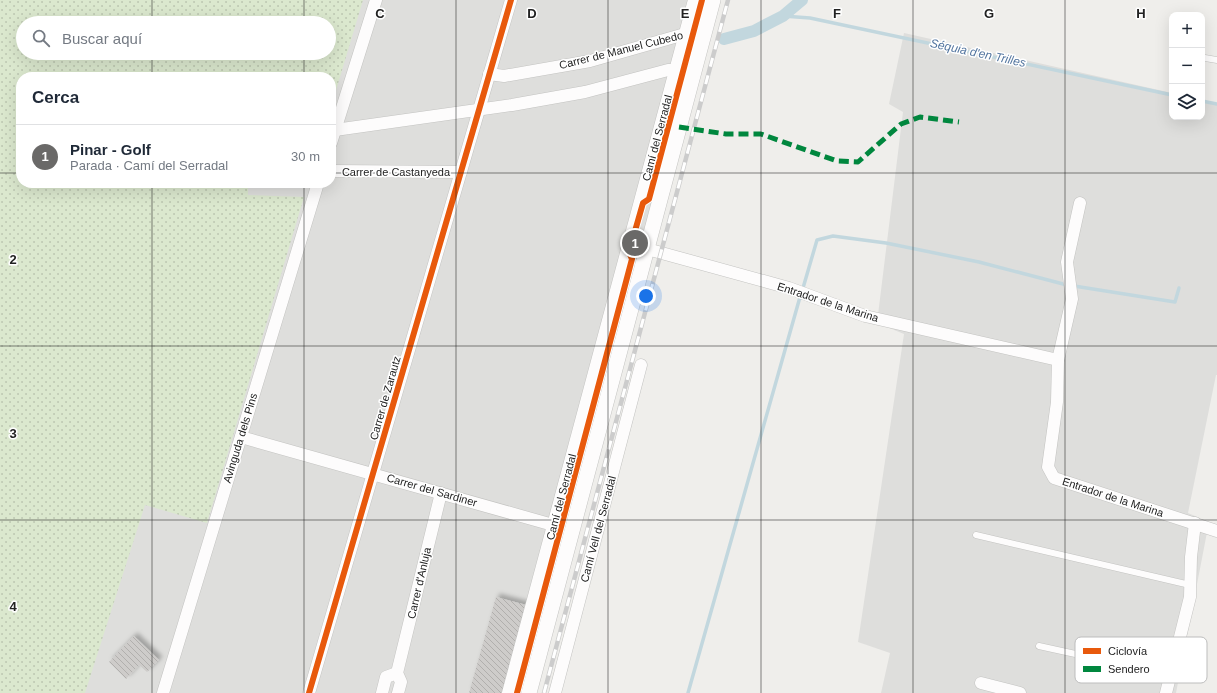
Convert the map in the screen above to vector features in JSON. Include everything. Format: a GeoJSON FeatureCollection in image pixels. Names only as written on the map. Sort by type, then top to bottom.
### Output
{"type":"FeatureCollection","features":[{"type":"Feature","properties":{"kind":"street"},"geometry":{"type":"LineString","coordinates":[[336,127],[376,0]]}},
{"type":"Feature","properties":{"kind":"street","name":"Carrer de Zarautz"},"geometry":{"type":"LineString","coordinates":[[310,693],[511,0]]}},
{"type":"Feature","properties":{"kind":"street","name":"Camí del Serradal"},"geometry":{"type":"LineString","coordinates":[[508,693],[694,0]]}},
{"type":"Feature","properties":{"kind":"street","name":"Camí del Serradal"},"geometry":{"type":"LineString","coordinates":[[529,693],[713,0]]}},
{"type":"Feature","properties":{"kind":"street","name":"Carrer de Manuel Cubedo"},"geometry":{"type":"LineString","coordinates":[[489,74],[504,76],[590,60],[706,28]]}},
{"type":"Feature","properties":{"kind":"street"},"geometry":{"type":"LineString","coordinates":[[336,130],[512,105],[585,92],[668,70],[675,70],[692,80]]}},
{"type":"Feature","properties":{"kind":"street","name":"Carrer de Castanyeda"},"geometry":{"type":"LineString","coordinates":[[336,171],[461,172]]}},
{"type":"Feature","properties":{"kind":"street","name":"Avinguda dels Pins"},"geometry":{"type":"LineString","coordinates":[[163,693],[316,188]]}},
{"type":"Feature","properties":{"kind":"street","name":"Entrador de la Marina"},"geometry":{"type":"LineString","coordinates":[[1080,203],[1068,262],[1072,299],[1058,360],[1057,402],[1048,468],[1054,478],[1217,531]]}},
{"type":"Feature","properties":{"kind":"street","name":"Entrador de la Marina"},"geometry":{"type":"LineString","coordinates":[[647,249],[789,288],[865,316],[1058,360]]}},
{"type":"Feature","properties":{"kind":"street","name":"Camí Vell del Serradal"},"geometry":{"type":"LineString","coordinates":[[555,693],[641,365]]}},
{"type":"Feature","properties":{"kind":"street","name":"Carrer del Sardiner"},"geometry":{"type":"LineString","coordinates":[[241,436],[553,525]]}},
{"type":"Feature","properties":{"kind":"street","name":"Carrer d'Anluja"},"geometry":{"type":"LineString","coordinates":[[398,693],[401,682],[398,673],[441,493]]}},
{"type":"Feature","properties":{"kind":"street"},"geometry":{"type":"LineString","coordinates":[[1180,637],[1190,597],[1191,557],[1195,524]]}},
{"type":"Feature","properties":{"kind":"street"},"geometry":{"type":"LineString","coordinates":[[382,693],[386,677],[398,673]]}},
{"type":"Feature","properties":{"kind":"street"},"geometry":{"type":"LineString","coordinates":[[981,683],[1004,691],[1020,693]]}},
{"type":"Feature","properties":{"kind":"street"},"geometry":{"type":"LineString","coordinates":[[1166,693],[1169,683]]}},
{"type":"Feature","properties":{"kind":"lane"},"geometry":{"type":"LineString","coordinates":[[1205,58],[1217,60]]}},
{"type":"Feature","properties":{"kind":"lane"},"geometry":{"type":"LineString","coordinates":[[976,535],[1190,585]]}},
{"type":"Feature","properties":{"kind":"lane"},"geometry":{"type":"LineString","coordinates":[[1039,646],[1075,654]]}},
{"type":"Feature","properties":{"kind":"shaded area"},"geometry":{"type":"Polygon","coordinates":[[[0,0],[718,0],[532,693],[0,693],[0,0]]]}},
{"type":"Feature","properties":{"kind":"shaded area"},"geometry":{"type":"Polygon","coordinates":[[[904,33],[1169,92],[1169,120],[1205,120],[1205,101],[1217,104],[1217,375],[1188,513],[1209,522],[1187,637],[1075,637],[1075,683],[1178,683],[1176,693],[881,693],[890,653],[858,642],[904,334],[877,323],[903,112],[889,104],[904,33]]]}},
{"type":"Feature","properties":{"kind":"green space"},"geometry":{"type":"Polygon","coordinates":[[[0,0],[363,0],[336,90],[336,72],[16,72],[16,188],[248,188],[248,195],[304,197],[207,523],[145,505],[85,693],[0,693],[0,0]]]}},
{"type":"Feature","properties":{"kind":"building"},"geometry":{"type":"Polygon","coordinates":[[[496,597],[530,606],[506,693],[469,693],[496,597]]]}},
{"type":"Feature","properties":{"kind":"building"},"geometry":{"type":"Polygon","coordinates":[[[134,636],[159,660],[147,672],[139,665],[126,679],[109,662],[134,636]]]}},
{"type":"Feature","properties":{"kind":"waterway"},"geometry":{"type":"LineString","coordinates":[[724,39],[754,31],[783,16],[802,0]]}},
{"type":"Feature","properties":{"kind":"waterway","name":"Séquia d'en Trilles"},"geometry":{"type":"LineString","coordinates":[[783,16],[810,18],[1169,94]]}},
{"type":"Feature","properties":{"kind":"waterway","name":"Séquia d'en Trilles"},"geometry":{"type":"LineString","coordinates":[[1205,102],[1217,104]]}},
{"type":"Feature","properties":{"kind":"waterway"},"geometry":{"type":"LineString","coordinates":[[803,288],[817,240],[833,236],[886,243],[979,262],[1067,285]]}},
{"type":"Feature","properties":{"kind":"waterway"},"geometry":{"type":"LineString","coordinates":[[1074,286],[1175,302],[1179,288]]}},
{"type":"Feature","properties":{"kind":"waterway"},"geometry":{"type":"LineString","coordinates":[[688,693],[800,297]]}},
{"type":"Feature","properties":{"kind":"railway"},"geometry":{"type":"LineString","coordinates":[[544,693],[728,0]]}},
{"type":"Feature","properties":{"kind":"marked path"},"geometry":{"type":"LineString","coordinates":[[679,127],[726,134],[761,134],[837,161],[858,162],[901,124],[920,117],[959,122]]}},
{"type":"Feature","properties":{"kind":"cycle path"},"geometry":{"type":"LineString","coordinates":[[309,693],[511,0]]}},
{"type":"Feature","properties":{"kind":"cycle path"},"geometry":{"type":"LineString","coordinates":[[517,693],[632,259],[629,252],[643,203],[649,199],[702,0]]}},
{"type":"Feature","properties":{"kind":"place","name":"Pinar - Golf"},"geometry":{"type":"Point","coordinates":[635,243]}}]}
